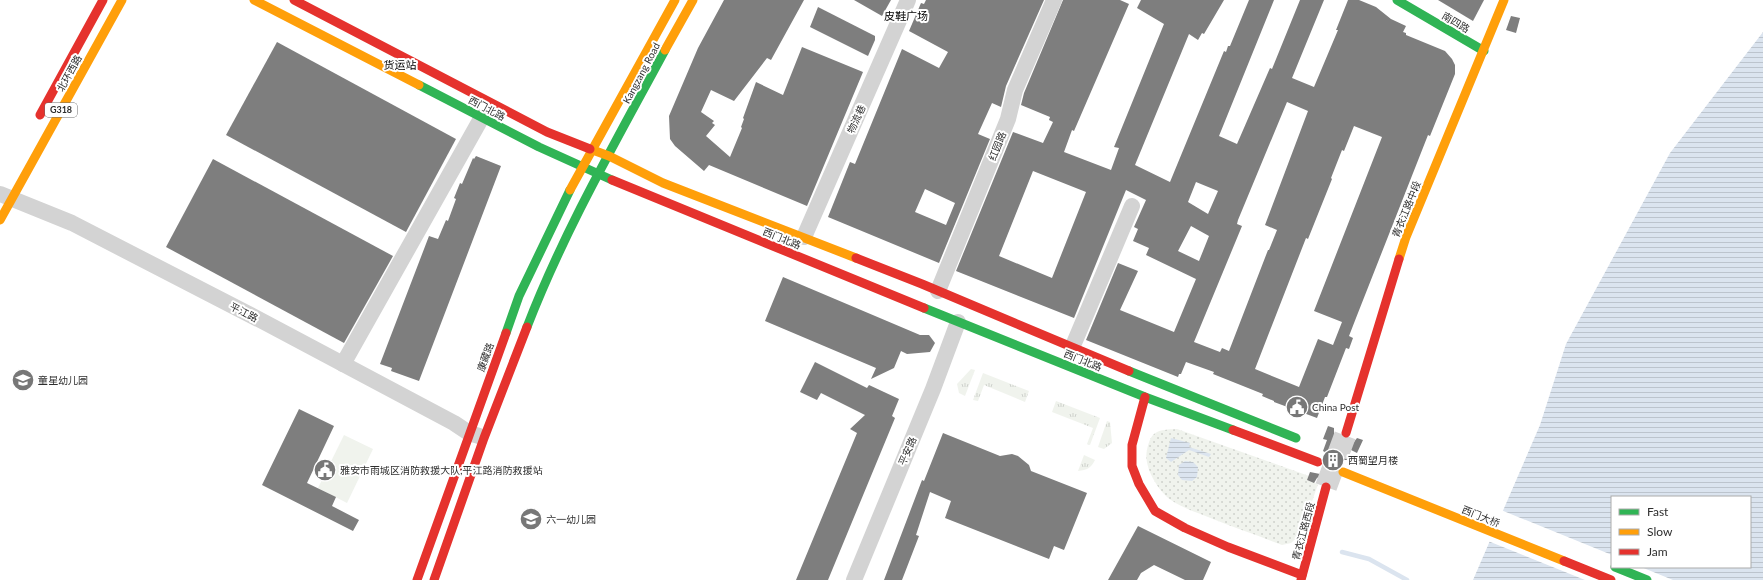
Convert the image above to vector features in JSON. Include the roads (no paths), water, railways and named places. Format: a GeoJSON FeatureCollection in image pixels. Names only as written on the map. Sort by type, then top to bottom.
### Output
{"type":"FeatureCollection","features":[{"type":"Feature","properties":{"kind":"main road","name":"北环西路"},"geometry":{"type":"LineString","coordinates":[[0,220],[4,191],[122,0]]}},
{"type":"Feature","properties":{"kind":"main road","name":"西门北路"},"geometry":{"type":"LineString","coordinates":[[254,0],[539,147],[641,193],[1145,397],[1318,462]]}},
{"type":"Feature","properties":{"kind":"main road","name":"西门北路"},"geometry":{"type":"LineString","coordinates":[[294,0],[547,132],[609,156],[663,183],[804,237],[938,291],[1072,348],[1301,440]]}},
{"type":"Feature","properties":{"kind":"main road","name":"Kangzang Road"},"geometry":{"type":"LineString","coordinates":[[593,149],[675,0]]}},
{"type":"Feature","properties":{"kind":"main road","name":"Kangzang Road"},"geometry":{"type":"LineString","coordinates":[[609,156],[693,0]]}},
{"type":"Feature","properties":{"kind":"main road","name":"南四路"},"geometry":{"type":"LineString","coordinates":[[1398,0],[1484,51]]}},
{"type":"Feature","properties":{"kind":"main road","name":"青衣江路中段"},"geometry":{"type":"LineString","coordinates":[[1346,433],[1406,237],[1504,0]]}},
{"type":"Feature","properties":{"kind":"main road","name":"北环西路"},"geometry":{"type":"LineString","coordinates":[[38,120],[101,1]]}},
{"type":"Feature","properties":{"kind":"main road","name":"康藏路"},"geometry":{"type":"LineString","coordinates":[[417,580],[519,296],[564,200],[593,149]]}},
{"type":"Feature","properties":{"kind":"main road"},"geometry":{"type":"LineString","coordinates":[[434,580],[484,438],[537,300],[580,209],[609,156]]}},
{"type":"Feature","properties":{"kind":"main road"},"geometry":{"type":"LineString","coordinates":[[1145,397],[1132,445],[1132,466],[1138,484],[1155,511],[1185,528],[1302,578]]}},
{"type":"Feature","properties":{"kind":"main road","name":"西门大桥"},"geometry":{"type":"LineString","coordinates":[[1342,472],[1611,580]]}},
{"type":"Feature","properties":{"kind":"main road","name":"青衣江路西段"},"geometry":{"type":"LineString","coordinates":[[1302,578],[1326,487]]}},
{"type":"Feature","properties":{"kind":"main road"},"geometry":{"type":"LineString","coordinates":[[1617,568],[1647,580]]}},
{"type":"Feature","properties":{"kind":"street","name":"物流巷"},"geometry":{"type":"LineString","coordinates":[[804,237],[908,0]]}},
{"type":"Feature","properties":{"kind":"street","name":"红园路"},"geometry":{"type":"LineString","coordinates":[[938,291],[1008,119],[1015,90],[1054,0]]}},
{"type":"Feature","properties":{"kind":"street"},"geometry":{"type":"LineString","coordinates":[[343,364],[482,117]]}},
{"type":"Feature","properties":{"kind":"street","name":"平江路"},"geometry":{"type":"LineString","coordinates":[[4,191],[72,223],[343,364],[469,433],[484,438]]}},
{"type":"Feature","properties":{"kind":"street"},"geometry":{"type":"LineString","coordinates":[[1072,348],[1132,206]]}},
{"type":"Feature","properties":{"kind":"street","name":"平安路"},"geometry":{"type":"LineString","coordinates":[[854,580],[933,389],[958,322]]}},
{"type":"Feature","properties":{"kind":"waterway"},"geometry":{"type":"LineString","coordinates":[[1342,552],[1369,559],[1407,580]]}},
{"type":"Feature","properties":{"kind":"tunnel"},"geometry":{"type":"LineString","coordinates":[[1326,487],[1346,433]]}},
{"type":"Feature","properties":{"kind":"place","name":"童星幼儿园"},"geometry":{"type":"Point","coordinates":[23,380]}},
{"type":"Feature","properties":{"kind":"place","name":"China Post"},"geometry":{"type":"Point","coordinates":[1297,407]}},
{"type":"Feature","properties":{"kind":"place","name":"西蜀望月楼"},"geometry":{"type":"Point","coordinates":[1333,460]}},
{"type":"Feature","properties":{"kind":"place","name":"雅安市雨城区消防救援大队;平江路消防救援站"},"geometry":{"type":"Point","coordinates":[325,470]}},
{"type":"Feature","properties":{"kind":"place","name":"六一幼儿园"},"geometry":{"type":"Point","coordinates":[531,519]}},
{"type":"Feature","properties":{"kind":"district","name":"皮鞋广场"},"geometry":{"type":"Point","coordinates":[906,16]}},
{"type":"Feature","properties":{"kind":"district","name":"货运站"},"geometry":{"type":"Point","coordinates":[400,65]}}]}
